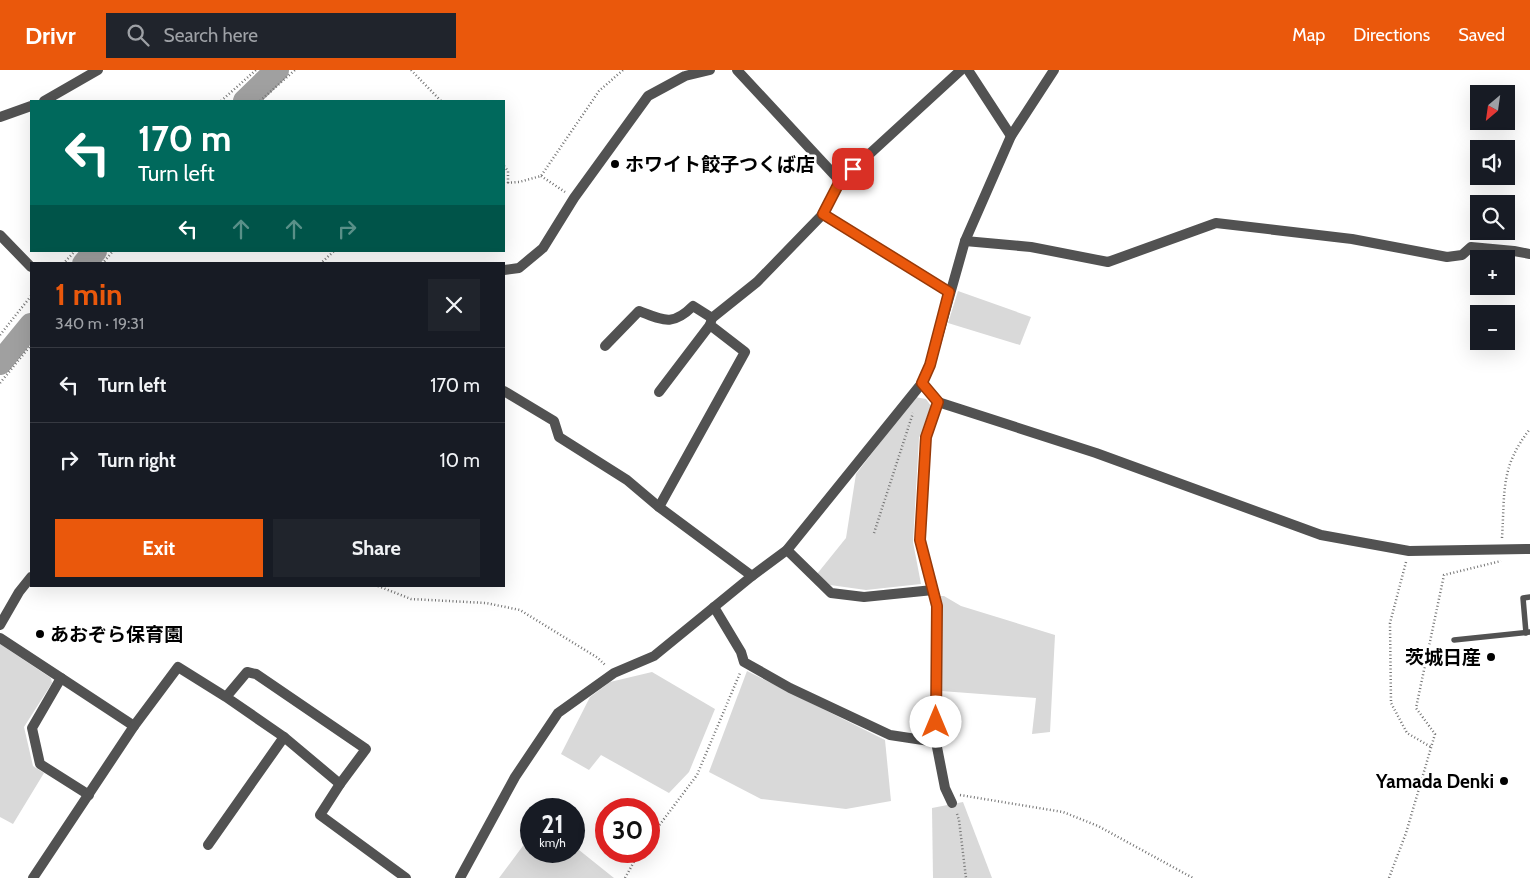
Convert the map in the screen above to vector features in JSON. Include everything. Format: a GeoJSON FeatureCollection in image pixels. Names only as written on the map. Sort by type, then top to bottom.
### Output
{"type":"FeatureCollection","features":[{"type":"Feature","properties":{"kind":"street"},"geometry":{"type":"LineString","coordinates":[[46,100],[98,70]]}},
{"type":"Feature","properties":{"kind":"street"},"geometry":{"type":"LineString","coordinates":[[505,270],[519,268],[543,248],[574,198],[648,96],[684,76],[710,70]]}},
{"type":"Feature","properties":{"kind":"street"},"geometry":{"type":"LineString","coordinates":[[737,70],[840,181]]}},
{"type":"Feature","properties":{"kind":"street"},"geometry":{"type":"LineString","coordinates":[[659,392],[711,322],[757,282],[823,214],[840,181],[961,70]]}},
{"type":"Feature","properties":{"kind":"street"},"geometry":{"type":"LineString","coordinates":[[968,70],[1011,136]]}},
{"type":"Feature","properties":{"kind":"street"},"geometry":{"type":"LineString","coordinates":[[460,878],[515,777],[558,712],[614,673],[654,656],[787,550],[922,383],[930,365],[949,292],[965,241],[1011,136],[1054,70]]}},
{"type":"Feature","properties":{"kind":"street"},"geometry":{"type":"LineString","coordinates":[[0,117],[30,106]]}},
{"type":"Feature","properties":{"kind":"street"},"geometry":{"type":"LineString","coordinates":[[823,214],[949,292]]}},
{"type":"Feature","properties":{"kind":"street"},"geometry":{"type":"LineString","coordinates":[[965,241],[1031,248],[1108,262],[1216,223],[1352,239],[1447,257],[1462,255],[1471,247],[1530,254]]}},
{"type":"Feature","properties":{"kind":"street"},"geometry":{"type":"LineString","coordinates":[[0,235],[30,266]]}},
{"type":"Feature","properties":{"kind":"street"},"geometry":{"type":"LineString","coordinates":[[605,346],[639,311],[662,321],[672,320],[693,306],[744,352],[659,507]]}},
{"type":"Feature","properties":{"kind":"street"},"geometry":{"type":"LineString","coordinates":[[922,383],[938,402],[1096,452],[1321,534],[1409,551],[1530,549]]}},
{"type":"Feature","properties":{"kind":"street"},"geometry":{"type":"LineString","coordinates":[[505,392],[554,421],[560,437],[627,480],[659,507],[752,576]]}},
{"type":"Feature","properties":{"kind":"street"},"geometry":{"type":"LineString","coordinates":[[938,402],[926,437],[920,540],[937,606],[936,742],[945,788],[952,803]]}},
{"type":"Feature","properties":{"kind":"street"},"geometry":{"type":"LineString","coordinates":[[787,550],[830,593],[864,596],[933,590]]}},
{"type":"Feature","properties":{"kind":"street"},"geometry":{"type":"LineString","coordinates":[[0,626],[19,592],[30,578]]}},
{"type":"Feature","properties":{"kind":"street"},"geometry":{"type":"LineString","coordinates":[[714,607],[741,652],[744,662],[790,688],[890,734],[936,742]]}},
{"type":"Feature","properties":{"kind":"street"},"geometry":{"type":"LineString","coordinates":[[0,638],[134,726]]}},
{"type":"Feature","properties":{"kind":"street"},"geometry":{"type":"LineString","coordinates":[[33,878],[134,726],[178,668],[226,697],[284,737],[340,784]]}},
{"type":"Feature","properties":{"kind":"street"},"geometry":{"type":"LineString","coordinates":[[226,697],[247,672],[256,674],[366,749],[340,784],[320,816],[406,878]]}},
{"type":"Feature","properties":{"kind":"street"},"geometry":{"type":"LineString","coordinates":[[61,678],[32,728],[40,764],[89,795]]}},
{"type":"Feature","properties":{"kind":"street"},"geometry":{"type":"LineString","coordinates":[[208,845],[284,737]]}},
{"type":"Feature","properties":{"kind":"lane"},"geometry":{"type":"LineString","coordinates":[[1454,640],[1528,632],[1523,598],[1530,597]]}},
{"type":"Feature","properties":{"kind":"path"},"geometry":{"type":"LineString","coordinates":[[222,100],[256,70]]}},
{"type":"Feature","properties":{"kind":"path"},"geometry":{"type":"LineString","coordinates":[[261,100],[295,70]]}},
{"type":"Feature","properties":{"kind":"path"},"geometry":{"type":"LineString","coordinates":[[411,70],[440,100]]}},
{"type":"Feature","properties":{"kind":"path"},"geometry":{"type":"LineString","coordinates":[[541,176],[599,91],[623,70]]}},
{"type":"Feature","properties":{"kind":"path"},"geometry":{"type":"LineString","coordinates":[[505,167],[508,170],[508,182]]}},
{"type":"Feature","properties":{"kind":"path"},"geometry":{"type":"LineString","coordinates":[[505,183],[541,176],[574,198]]}},
{"type":"Feature","properties":{"kind":"path"},"geometry":{"type":"LineString","coordinates":[[65,262],[74,252]]}},
{"type":"Feature","properties":{"kind":"path"},"geometry":{"type":"LineString","coordinates":[[104,262],[112,252]]}},
{"type":"Feature","properties":{"kind":"path"},"geometry":{"type":"LineString","coordinates":[[322,262],[333,252]]}},
{"type":"Feature","properties":{"kind":"path"},"geometry":{"type":"LineString","coordinates":[[0,335],[30,297]]}},
{"type":"Feature","properties":{"kind":"path"},"geometry":{"type":"LineString","coordinates":[[0,383],[30,347]]}},
{"type":"Feature","properties":{"kind":"path"},"geometry":{"type":"LineString","coordinates":[[874,533],[914,410]]}},
{"type":"Feature","properties":{"kind":"path"},"geometry":{"type":"LineString","coordinates":[[1409,551],[1390,624],[1391,704],[1407,733],[1431,747]]}},
{"type":"Feature","properties":{"kind":"path"},"geometry":{"type":"LineString","coordinates":[[381,587],[411,599],[486,603],[520,610],[598,658],[614,673]]}},
{"type":"Feature","properties":{"kind":"path"},"geometry":{"type":"LineString","coordinates":[[660,824],[697,775],[744,662]]}},
{"type":"Feature","properties":{"kind":"path"},"geometry":{"type":"LineString","coordinates":[[945,788],[958,795],[1062,812],[1098,826],[1194,878]]}},
{"type":"Feature","properties":{"kind":"path"},"geometry":{"type":"LineString","coordinates":[[952,803],[960,820],[966,878]]}},
{"type":"Feature","properties":{"kind":"path"},"geometry":{"type":"LineString","coordinates":[[625,878],[633,863]]}},
{"type":"Feature","properties":{"kind":"shaded area"},"geometry":{"type":"Polygon","coordinates":[[[958,291],[1031,317],[1020,345],[948,323],[958,291]]]}},
{"type":"Feature","properties":{"kind":"shaded area"},"geometry":{"type":"Polygon","coordinates":[[[915,397],[926,399],[931,406],[919,438],[913,542],[921,584],[866,590],[830,585],[817,574],[846,538],[856,474],[915,397]]]}},
{"type":"Feature","properties":{"kind":"shaded area"},"geometry":{"type":"Polygon","coordinates":[[[939,596],[944,596],[961,606],[1055,635],[1050,732],[1032,734],[1036,698],[941,691],[939,596]]]}},
{"type":"Feature","properties":{"kind":"shaded area"},"geometry":{"type":"Polygon","coordinates":[[[0,644],[51,678],[52,683],[24,727],[33,766],[44,773],[13,824],[0,817],[0,644]]]}},
{"type":"Feature","properties":{"kind":"shaded area"},"geometry":{"type":"Polygon","coordinates":[[[747,671],[885,740],[891,801],[846,809],[761,799],[709,772],[747,671]]]}},
{"type":"Feature","properties":{"kind":"shaded area"},"geometry":{"type":"Polygon","coordinates":[[[652,672],[715,709],[689,772],[669,793],[601,755],[589,770],[561,754],[590,697],[610,682],[652,672]]]}},
{"type":"Feature","properties":{"kind":"shaded area"},"geometry":{"type":"Polygon","coordinates":[[[963,802],[992,878],[933,878],[932,808],[963,802]]]}},
{"type":"Feature","properties":{"kind":"shaded area"},"geometry":{"type":"Polygon","coordinates":[[[520,850],[520,863],[585,863],[585,855],[614,878],[499,878],[520,850]]]}},
{"type":"Feature","properties":{"kind":"waterway"},"geometry":{"type":"LineString","coordinates":[[246,100],[277,70]]}},
{"type":"Feature","properties":{"kind":"waterway"},"geometry":{"type":"LineString","coordinates":[[86,262],[94,252]]}},
{"type":"Feature","properties":{"kind":"waterway"},"geometry":{"type":"LineString","coordinates":[[0,363],[30,326]]}},
{"type":"Feature","properties":{"kind":"place","name":"ホワイト餃子つくば店"},"geometry":{"type":"Point","coordinates":[615,164]}},
{"type":"Feature","properties":{"kind":"place","name":"あおぞら保育園"},"geometry":{"type":"Point","coordinates":[40,634]}},
{"type":"Feature","properties":{"kind":"place","name":"茨城日産"},"geometry":{"type":"Point","coordinates":[1491,657]}},
{"type":"Feature","properties":{"kind":"place","name":"Yamada Denki"},"geometry":{"type":"Point","coordinates":[1504,781]}},
{"type":"Feature","properties":{"kind":"route"},"geometry":{"type":"LineString","coordinates":[[853,169],[840,181],[823,214],[949,292],[930,365],[922,383],[938,402],[926,437],[923,461],[920,540],[937,606],[936,722]]}}]}
